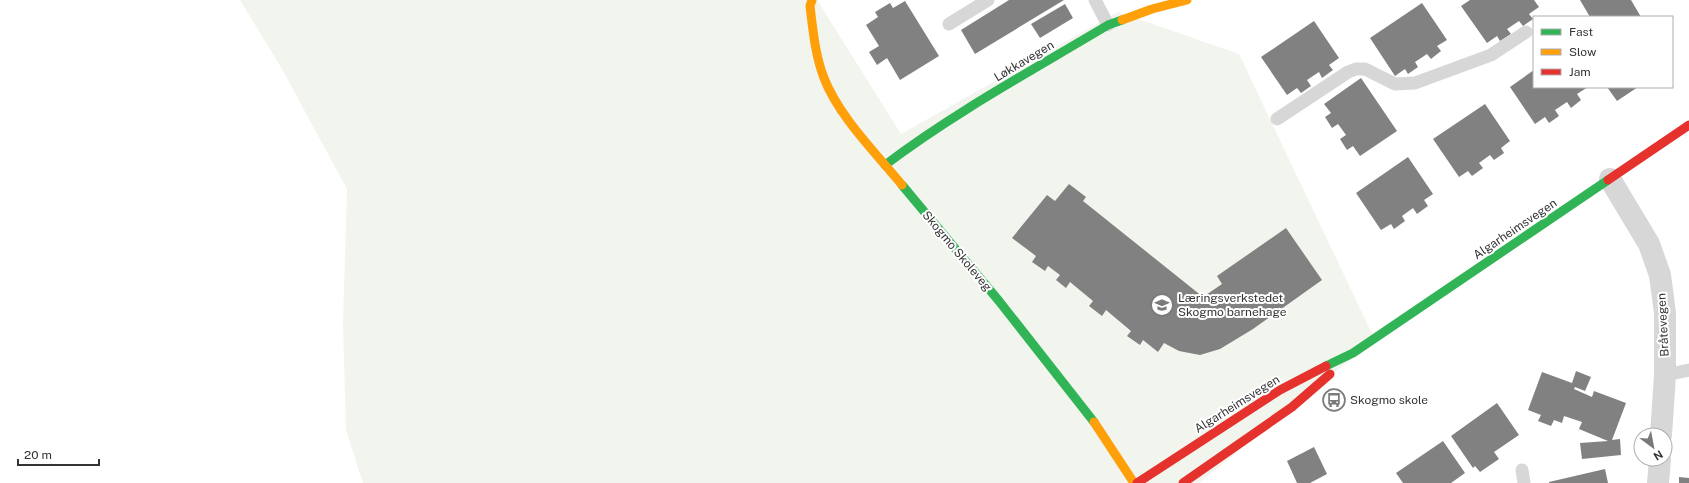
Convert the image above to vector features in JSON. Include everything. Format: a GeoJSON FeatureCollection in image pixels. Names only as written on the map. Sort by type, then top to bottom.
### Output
{"type":"FeatureCollection","features":[{"type":"Feature","properties":{"kind":"street","name":"Løkkavegen"},"geometry":{"type":"LineString","coordinates":[[885,165],[905,150],[994,92],[1108,25],[1152,9],[1187,0]]}},
{"type":"Feature","properties":{"kind":"street","name":"Skogmo Skoleveg"},"geometry":{"type":"LineString","coordinates":[[810,2],[816,43],[828,86],[841,109],[885,165],[999,301],[1090,415],[1136,483]]}},
{"type":"Feature","properties":{"kind":"street","name":"Algarheimsvegen"},"geometry":{"type":"LineString","coordinates":[[1136,483],[1280,390],[1353,353],[1689,125]]}},
{"type":"Feature","properties":{"kind":"street","name":"Bråtevegen"},"geometry":{"type":"LineString","coordinates":[[1610,179],[1650,244],[1660,275],[1665,313],[1665,375],[1662,427]]}},
{"type":"Feature","properties":{"kind":"street","name":"Algarheimsvegen"},"geometry":{"type":"LineString","coordinates":[[1183,483],[1292,407],[1353,353]]}},
{"type":"Feature","properties":{"kind":"street"},"geometry":{"type":"LineString","coordinates":[[1658,483],[1659,467]]}},
{"type":"Feature","properties":{"kind":"lane"},"geometry":{"type":"LineString","coordinates":[[949,24],[988,0]]}},
{"type":"Feature","properties":{"kind":"lane"},"geometry":{"type":"LineString","coordinates":[[1094,0],[1108,25]]}},
{"type":"Feature","properties":{"kind":"lane"},"geometry":{"type":"LineString","coordinates":[[1277,119],[1348,72],[1356,69],[1365,69],[1395,84],[1415,83],[1491,55],[1526,32]]}},
{"type":"Feature","properties":{"kind":"lane"},"geometry":{"type":"LineString","coordinates":[[1665,375],[1689,370]]}},
{"type":"Feature","properties":{"kind":"shaded area"},"geometry":{"type":"Polygon","coordinates":[[[240,0],[817,0],[901,134],[1118,12],[1239,54],[1375,340],[1199,483],[363,483],[346,430],[343,324],[347,189],[282,69],[240,0]]]}},
{"type":"Feature","properties":{"kind":"building"},"geometry":{"type":"Polygon","coordinates":[[[1009,0],[1064,0],[975,54],[961,30],[1009,0]]]}},
{"type":"Feature","properties":{"kind":"building"},"geometry":{"type":"Polygon","coordinates":[[[1470,0],[1534,0],[1539,7],[1529,14],[1533,19],[1523,26],[1519,21],[1507,29],[1511,34],[1500,41],[1497,36],[1487,43],[1461,6],[1470,0]]]}},
{"type":"Feature","properties":{"kind":"building"},"geometry":{"type":"Polygon","coordinates":[[[1580,0],[1631,0],[1640,16],[1589,16],[1580,0]]]}},
{"type":"Feature","properties":{"kind":"building"},"geometry":{"type":"Polygon","coordinates":[[[905,1],[939,56],[900,80],[887,58],[877,65],[869,52],[879,46],[866,25],[878,17],[875,12],[890,3],[893,8],[905,1]]]}},
{"type":"Feature","properties":{"kind":"building"},"geometry":{"type":"Polygon","coordinates":[[[1422,3],[1447,40],[1437,46],[1441,51],[1431,59],[1427,54],[1415,62],[1418,67],[1408,74],[1405,69],[1395,76],[1370,38],[1422,3]]]}},
{"type":"Feature","properties":{"kind":"building"},"geometry":{"type":"Polygon","coordinates":[[[1065,4],[1073,18],[1040,38],[1031,24],[1065,4]]]}},
{"type":"Feature","properties":{"kind":"building"},"geometry":{"type":"Polygon","coordinates":[[[1314,21],[1339,58],[1329,65],[1333,70],[1322,78],[1319,72],[1307,80],[1311,86],[1301,93],[1297,88],[1287,95],[1261,57],[1314,21]]]}},
{"type":"Feature","properties":{"kind":"building"},"geometry":{"type":"Polygon","coordinates":[[[1533,71],[1533,88],[1586,88],[1577,94],[1581,100],[1571,108],[1567,102],[1555,110],[1559,116],[1549,123],[1545,117],[1535,124],[1510,87],[1533,71]]]}},
{"type":"Feature","properties":{"kind":"building"},"geometry":{"type":"Polygon","coordinates":[[[1361,78],[1397,131],[1360,156],[1353,146],[1347,150],[1340,139],[1346,135],[1338,124],[1332,128],[1325,117],[1331,113],[1324,104],[1361,78]]]}},
{"type":"Feature","properties":{"kind":"building"},"geometry":{"type":"Polygon","coordinates":[[[1608,88],[1636,88],[1617,101],[1608,88]]]}},
{"type":"Feature","properties":{"kind":"building"},"geometry":{"type":"Polygon","coordinates":[[[1485,104],[1510,141],[1501,148],[1504,153],[1494,160],[1490,155],[1479,163],[1483,168],[1472,176],[1468,171],[1459,177],[1433,139],[1485,104]]]}},
{"type":"Feature","properties":{"kind":"building"},"geometry":{"type":"Polygon","coordinates":[[[1408,157],[1433,194],[1424,200],[1428,206],[1417,214],[1413,208],[1402,216],[1405,221],[1394,229],[1391,224],[1381,230],[1356,193],[1408,157]]]}},
{"type":"Feature","properties":{"kind":"building"},"geometry":{"type":"Polygon","coordinates":[[[1069,184],[1086,197],[1083,201],[1203,297],[1222,284],[1217,276],[1286,228],[1322,280],[1253,329],[1220,349],[1200,355],[1179,351],[1164,343],[1158,352],[1143,340],[1140,345],[1127,336],[1131,331],[1106,310],[1102,316],[1089,306],[1093,301],[1070,282],[1066,288],[1056,280],[1060,275],[1048,266],[1045,271],[1032,262],[1036,256],[1012,238],[1047,195],[1055,201],[1069,184]]]}},
{"type":"Feature","properties":{"kind":"building"},"geometry":{"type":"Polygon","coordinates":[[[1576,371],[1591,377],[1585,391],[1575,387],[1574,389],[1592,397],[1594,391],[1626,403],[1612,440],[1620,439],[1621,455],[1582,459],[1580,443],[1608,441],[1579,429],[1582,422],[1564,416],[1562,423],[1554,420],[1551,426],[1538,421],[1541,415],[1528,410],[1542,372],[1572,383],[1576,371]]]}},
{"type":"Feature","properties":{"kind":"building"},"geometry":{"type":"Polygon","coordinates":[[[1497,403],[1519,435],[1494,452],[1499,459],[1480,472],[1475,466],[1473,468],[1451,436],[1497,403]]]}},
{"type":"Feature","properties":{"kind":"building"},"geometry":{"type":"Polygon","coordinates":[[[1443,441],[1465,473],[1451,483],[1403,483],[1396,473],[1443,441]]]}},
{"type":"Feature","properties":{"kind":"building"},"geometry":{"type":"Polygon","coordinates":[[[1314,447],[1327,474],[1310,483],[1297,483],[1287,461],[1314,447]]]}},
{"type":"Feature","properties":{"kind":"building"},"geometry":{"type":"Polygon","coordinates":[[[1605,469],[1608,483],[1549,483],[1549,482],[1605,469]]]}},
{"type":"Feature","properties":{"kind":"building"},"geometry":{"type":"Polygon","coordinates":[[[1679,477],[1689,478],[1689,483],[1679,483],[1679,477]]]}},
{"type":"Feature","properties":{"kind":"traffic: fast"},"geometry":{"type":"LineString","coordinates":[[885,165],[967,109],[1108,25],[1122,20]]}},
{"type":"Feature","properties":{"kind":"traffic: fast"},"geometry":{"type":"LineString","coordinates":[[1326,366],[1353,353],[1608,180]]}},
{"type":"Feature","properties":{"kind":"traffic: fast"},"geometry":{"type":"LineString","coordinates":[[902,185],[999,301],[1094,422]]}},
{"type":"Feature","properties":{"kind":"traffic: slow"},"geometry":{"type":"LineString","coordinates":[[812,0],[810,6],[813,33],[816,51],[824,78],[848,121],[902,185]]}},
{"type":"Feature","properties":{"kind":"traffic: slow"},"geometry":{"type":"LineString","coordinates":[[1122,20],[1152,9],[1187,0]]}},
{"type":"Feature","properties":{"kind":"traffic: slow"},"geometry":{"type":"LineString","coordinates":[[1094,422],[1134,483]]}},
{"type":"Feature","properties":{"kind":"traffic: jam"},"geometry":{"type":"LineString","coordinates":[[1608,180],[1689,125]]}},
{"type":"Feature","properties":{"kind":"traffic: jam"},"geometry":{"type":"LineString","coordinates":[[1137,483],[1280,390],[1326,366]]}},
{"type":"Feature","properties":{"kind":"traffic: jam"},"geometry":{"type":"LineString","coordinates":[[1183,483],[1292,407],[1330,374]]}},
{"type":"Feature","properties":{"kind":"place","name":"Læringsverkstedet Skogmo barnehage"},"geometry":{"type":"Point","coordinates":[1162,305]}},
{"type":"Feature","properties":{"kind":"place","name":"Skogmo skole"},"geometry":{"type":"Point","coordinates":[1334,400]}}]}
